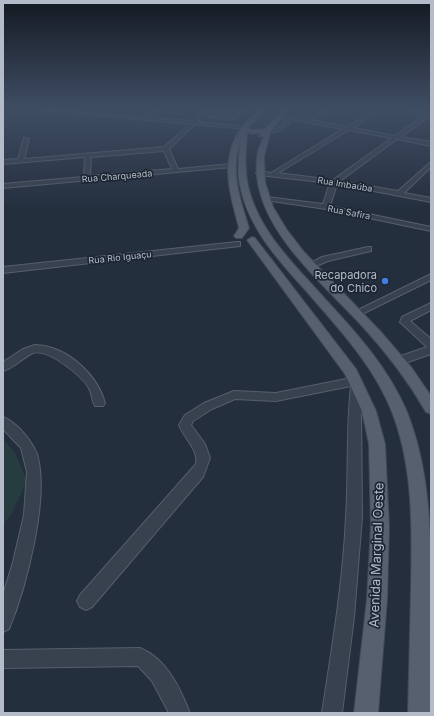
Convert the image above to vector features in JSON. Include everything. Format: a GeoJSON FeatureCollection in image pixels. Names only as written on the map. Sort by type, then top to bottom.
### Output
{"type":"FeatureCollection","features":[{"type":"Feature","properties":{"kind":"main road"},"geometry":{"type":"LineString","coordinates":[[237,142],[236,198],[244,228],[241,241]]}},
{"type":"Feature","properties":{"kind":"main road"},"geometry":{"type":"LineString","coordinates":[[241,142],[236,165],[255,217],[276,249],[343,326],[373,364],[398,410],[407,432],[418,482],[422,533],[420,713]]}},
{"type":"Feature","properties":{"kind":"main road"},"geometry":{"type":"LineString","coordinates":[[262,142],[259,157],[259,173],[267,199],[281,228],[309,266]]}},
{"type":"Feature","properties":{"kind":"main road"},"geometry":{"type":"LineString","coordinates":[[236,165],[250,149]]}},
{"type":"Feature","properties":{"kind":"main road"},"geometry":{"type":"LineString","coordinates":[[261,227],[309,266],[356,313],[399,361],[431,408]]}},
{"type":"Feature","properties":{"kind":"main road","name":"Avenida Marginal Oeste"},"geometry":{"type":"LineString","coordinates":[[241,241],[267,261],[338,353],[357,382],[369,411],[377,444],[380,527],[377,599],[366,713]]}},
{"type":"Feature","properties":{"kind":"street"},"geometry":{"type":"LineString","coordinates":[[21,160],[25,142]]}},
{"type":"Feature","properties":{"kind":"street"},"geometry":{"type":"LineString","coordinates":[[3,162],[166,149],[173,142]]}},
{"type":"Feature","properties":{"kind":"street"},"geometry":{"type":"LineString","coordinates":[[273,174],[326,142]]}},
{"type":"Feature","properties":{"kind":"street"},"geometry":{"type":"LineString","coordinates":[[326,207],[334,182],[389,142]]}},
{"type":"Feature","properties":{"kind":"street"},"geometry":{"type":"LineString","coordinates":[[166,149],[176,171]]}},
{"type":"Feature","properties":{"kind":"street"},"geometry":{"type":"LineString","coordinates":[[87,179],[88,155]]}},
{"type":"Feature","properties":{"kind":"street"},"geometry":{"type":"LineString","coordinates":[[400,193],[431,164]]}},
{"type":"Feature","properties":{"kind":"street","name":"Rua Charqueada"},"geometry":{"type":"LineString","coordinates":[[3,186],[236,165]]}},
{"type":"Feature","properties":{"kind":"street","name":"Rua Imbaúba"},"geometry":{"type":"LineString","coordinates":[[259,173],[334,182],[400,193],[431,200]]}},
{"type":"Feature","properties":{"kind":"street","name":"Rua Safira"},"geometry":{"type":"LineString","coordinates":[[267,199],[326,207],[431,229]]}},
{"type":"Feature","properties":{"kind":"street","name":"Rua Rio Iguaçu"},"geometry":{"type":"LineString","coordinates":[[3,263],[241,241]]}},
{"type":"Feature","properties":{"kind":"street","name":"Rua Rio Iguaçu"},"geometry":{"type":"LineString","coordinates":[[3,270],[241,241]]}},
{"type":"Feature","properties":{"kind":"street"},"geometry":{"type":"LineString","coordinates":[[309,266],[333,257],[368,250]]}},
{"type":"Feature","properties":{"kind":"street"},"geometry":{"type":"LineString","coordinates":[[356,313],[431,277]]}},
{"type":"Feature","properties":{"kind":"street"},"geometry":{"type":"LineString","coordinates":[[431,306],[406,319],[405,322],[431,346]]}},
{"type":"Feature","properties":{"kind":"street"},"geometry":{"type":"LineString","coordinates":[[3,368],[25,353],[34,349],[43,349],[54,352],[92,384],[97,393],[99,403]]}},
{"type":"Feature","properties":{"kind":"street"},"geometry":{"type":"LineString","coordinates":[[399,361],[431,350]]}},
{"type":"Feature","properties":{"kind":"street"},"geometry":{"type":"LineString","coordinates":[[86,602],[198,473],[204,463],[204,455],[188,432],[185,424],[189,418],[217,401],[234,395],[276,397],[357,382],[355,406],[354,517],[345,617],[332,713]]}},
{"type":"Feature","properties":{"kind":"street"},"geometry":{"type":"LineString","coordinates":[[3,422],[18,434],[30,454],[35,487],[29,527],[3,623]]}},
{"type":"Feature","properties":{"kind":"street"},"geometry":{"type":"LineString","coordinates":[[3,660],[140,657],[150,662],[157,671],[180,713]]}},
{"type":"Feature","properties":{"kind":"green space"},"geometry":{"type":"Polygon","coordinates":[[[3,439],[14,451],[27,481],[11,515],[3,524],[3,439]]]}},
{"type":"Feature","properties":{"kind":"place","name":"Recapadora do Chico"},"geometry":{"type":"Point","coordinates":[385,281]}}]}
